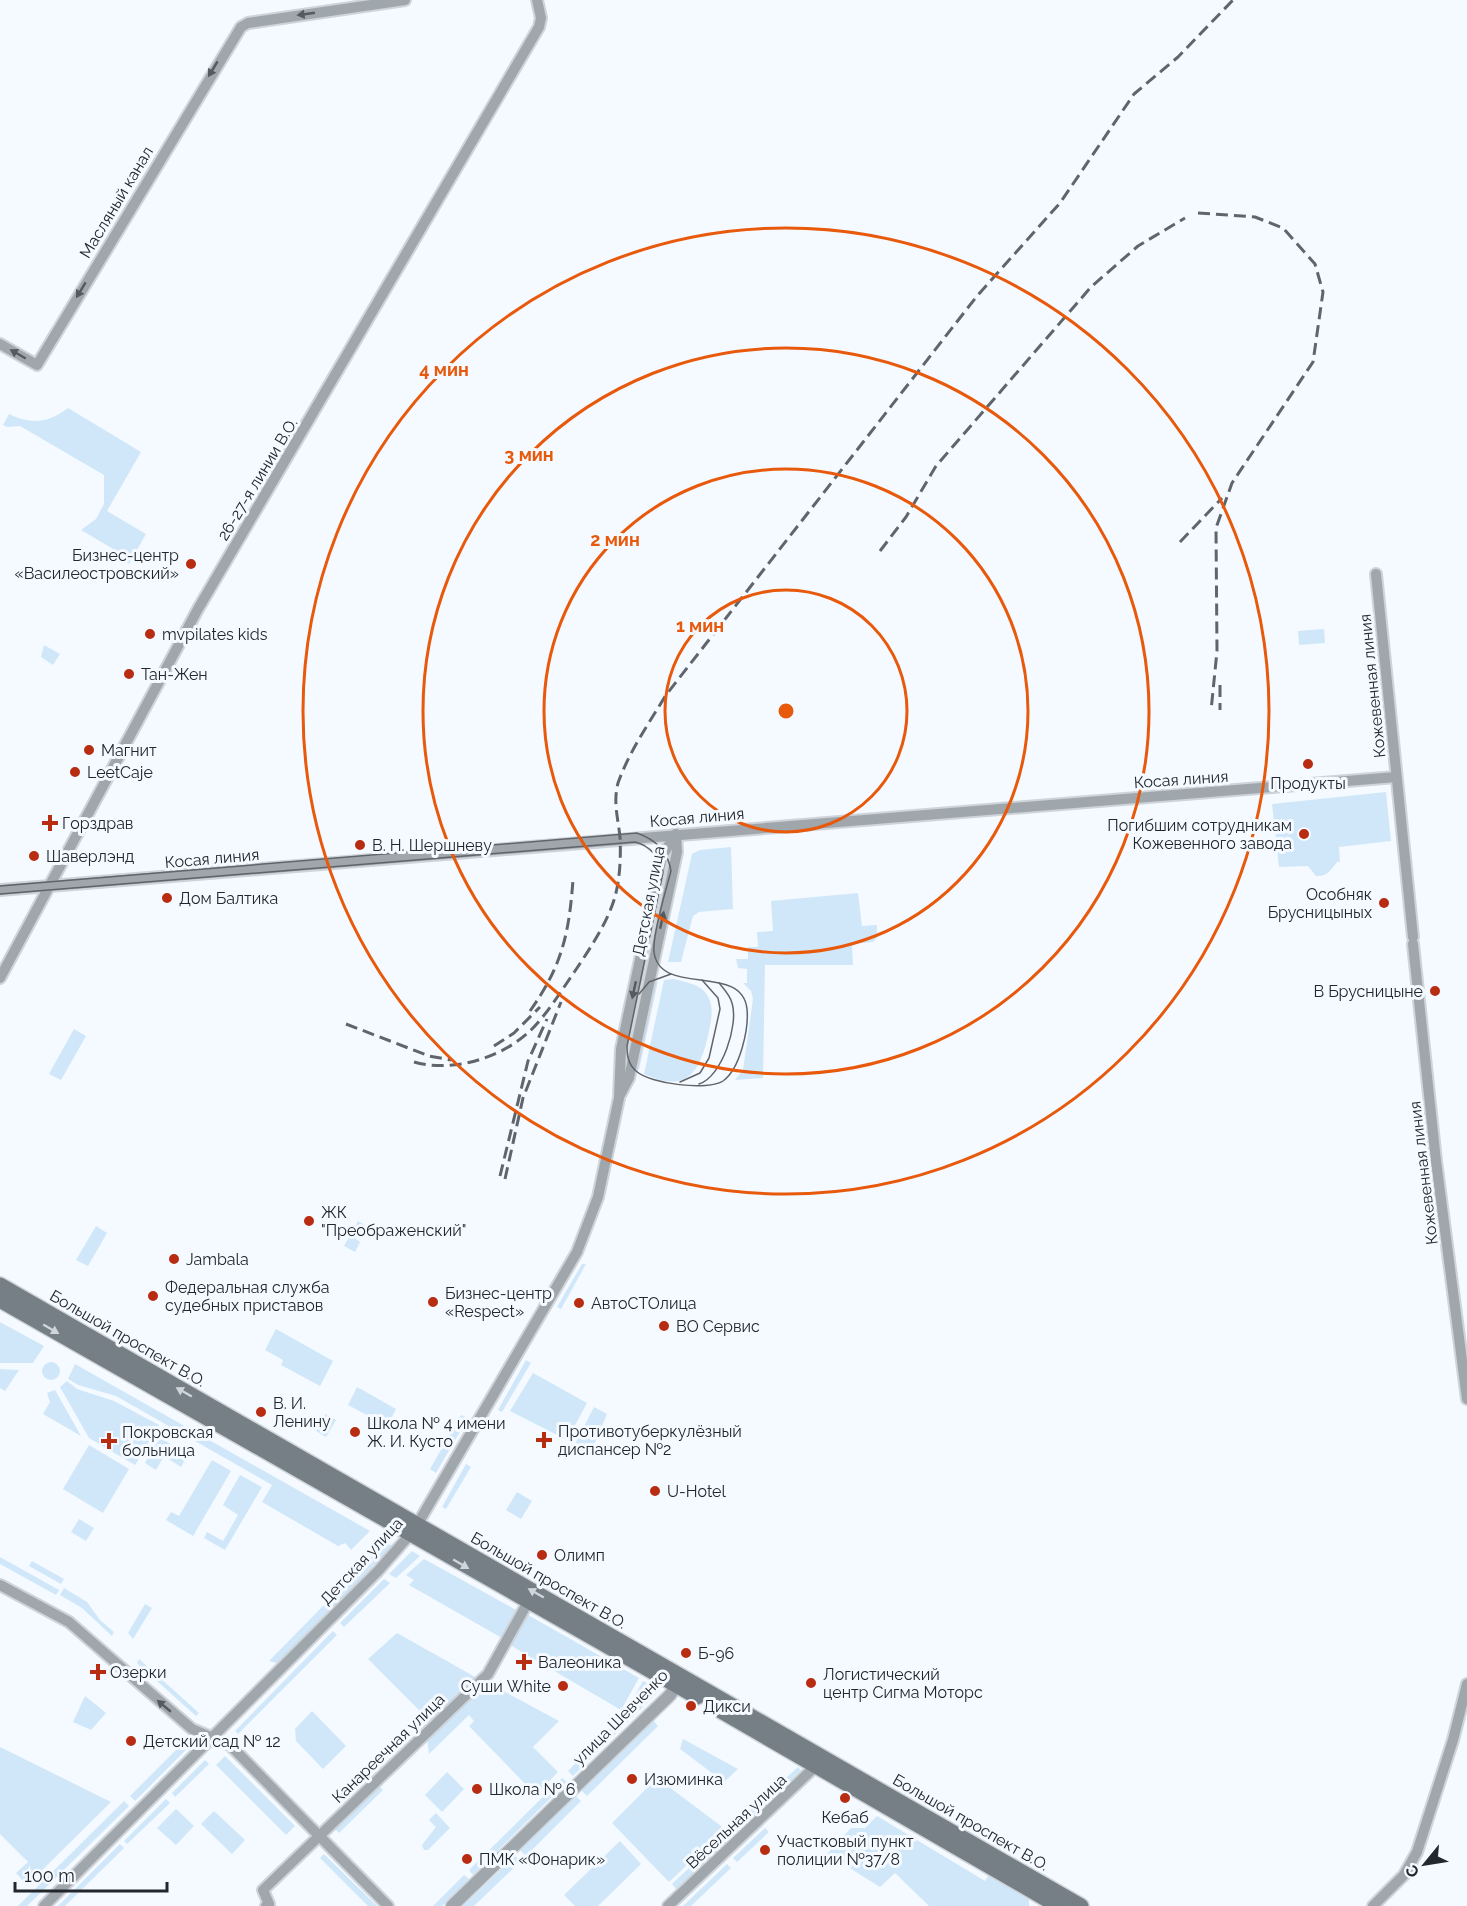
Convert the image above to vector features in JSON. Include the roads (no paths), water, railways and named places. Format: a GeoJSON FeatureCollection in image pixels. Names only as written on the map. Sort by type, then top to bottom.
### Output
{"type":"FeatureCollection","features":[{"type":"Feature","properties":{"kind":"main road","name":"Большой проспект В.О."},"geometry":{"type":"LineString","coordinates":[[0,1285],[414,1529],[820,1762],[1056,1903],[1081,1906]]}},
{"type":"Feature","properties":{"kind":"main road","name":"Большой проспект В.О."},"geometry":{"type":"LineString","coordinates":[[0,1300],[414,1529],[528,1602],[680,1681]]}},
{"type":"Feature","properties":{"kind":"street","name":"Масляный канал"},"geometry":{"type":"LineString","coordinates":[[0,344],[37,365],[232,37],[248,22],[405,0]]}},
{"type":"Feature","properties":{"kind":"street","name":"26-27-я линии В.О."},"geometry":{"type":"LineString","coordinates":[[0,978],[198,609],[539,27],[541,18],[537,0]]}},
{"type":"Feature","properties":{"kind":"street","name":"Кожевенная линия"},"geometry":{"type":"LineString","coordinates":[[1376,574],[1436,1161],[1467,1399]]}},
{"type":"Feature","properties":{"kind":"street","name":"Косая линия"},"geometry":{"type":"LineString","coordinates":[[0,890],[1396,777]]}},
{"type":"Feature","properties":{"kind":"street","name":"Детская улица"},"geometry":{"type":"LineString","coordinates":[[44,1906],[370,1579],[414,1529],[577,1252],[598,1197],[624,1076],[621,1049],[662,856],[676,834]]}},
{"type":"Feature","properties":{"kind":"street"},"geometry":{"type":"LineString","coordinates":[[0,1585],[69,1622],[192,1729],[230,1745],[388,1906]]}},
{"type":"Feature","properties":{"kind":"street","name":"Канареечная улица"},"geometry":{"type":"LineString","coordinates":[[266,1906],[268,1904],[263,1890],[488,1674],[528,1602]]}},
{"type":"Feature","properties":{"kind":"street","name":"улица Шевченко"},"geometry":{"type":"LineString","coordinates":[[452,1906],[680,1681]]}},
{"type":"Feature","properties":{"kind":"street"},"geometry":{"type":"LineString","coordinates":[[1373,1906],[1404,1875],[1417,1852],[1459,1720],[1467,1684]]}},
{"type":"Feature","properties":{"kind":"street","name":"Вёсельная улица"},"geometry":{"type":"LineString","coordinates":[[668,1906],[820,1762]]}},
{"type":"Feature","properties":{"kind":"tram line"},"geometry":{"type":"LineString","coordinates":[[0,886],[637,833],[660,847],[671,871],[655,935],[654,952],[660,966],[670,974],[717,982],[731,987],[742,995],[747,1009],[745,1037],[734,1068],[723,1081],[716,1084],[693,1086],[666,1083],[643,1076],[631,1065],[627,1046],[663,872],[653,853],[645,846],[635,842],[0,894]]}},
{"type":"Feature","properties":{"kind":"tram line"},"geometry":{"type":"LineString","coordinates":[[639,994],[649,982],[671,974]]}},
{"type":"Feature","properties":{"kind":"tram line"},"geometry":{"type":"LineString","coordinates":[[680,1082],[700,1073],[709,1058],[720,1009],[718,998],[702,980]]}},
{"type":"Feature","properties":{"kind":"tram line"},"geometry":{"type":"LineString","coordinates":[[699,1084],[715,1071],[731,1036],[734,1012],[732,1003],[719,983]]}},
{"type":"Feature","properties":{"kind":"railway"},"geometry":{"type":"LineString","coordinates":[[414,1062],[445,1066],[476,1061],[492,1055],[519,1040],[549,1009],[591,946],[611,909],[618,885],[620,861],[616,803],[618,783],[634,749],[666,695],[977,296],[1060,203],[1134,94],[1178,57],[1233,0]]}},
{"type":"Feature","properties":{"kind":"railway"},"geometry":{"type":"LineString","coordinates":[[1198,213],[1255,217],[1283,228],[1315,264],[1323,292],[1313,362],[1232,483],[1216,528],[1217,651],[1211,711]]}},
{"type":"Feature","properties":{"kind":"railway"},"geometry":{"type":"LineString","coordinates":[[880,551],[906,517],[936,466],[1091,287],[1138,246],[1185,218]]}},
{"type":"Feature","properties":{"kind":"railway"},"geometry":{"type":"LineString","coordinates":[[1180,542],[1222,498]]}},
{"type":"Feature","properties":{"kind":"railway"},"geometry":{"type":"LineString","coordinates":[[1220,685],[1220,710]]}},
{"type":"Feature","properties":{"kind":"railway"},"geometry":{"type":"LineString","coordinates":[[530,1011],[550,979],[562,949],[569,917],[573,880]]}},
{"type":"Feature","properties":{"kind":"railway"},"geometry":{"type":"LineString","coordinates":[[505,1179],[523,1098],[561,1002]]}},
{"type":"Feature","properties":{"kind":"railway"},"geometry":{"type":"LineString","coordinates":[[494,1046],[514,1033],[540,1007]]}},
{"type":"Feature","properties":{"kind":"railway"},"geometry":{"type":"LineString","coordinates":[[500,1176],[528,1061],[547,1019]]}},
{"type":"Feature","properties":{"kind":"railway"},"geometry":{"type":"LineString","coordinates":[[346,1024],[429,1056],[451,1060]]}},
{"type":"Feature","properties":{"kind":"place","name":"Бизнес-центр «Василеостровский»"},"geometry":{"type":"Point","coordinates":[191,564]}},
{"type":"Feature","properties":{"kind":"place","name":"mvpilates kids"},"geometry":{"type":"Point","coordinates":[150,634]}},
{"type":"Feature","properties":{"kind":"place","name":"Тан-Жен"},"geometry":{"type":"Point","coordinates":[129,674]}},
{"type":"Feature","properties":{"kind":"place","name":"Магнит"},"geometry":{"type":"Point","coordinates":[89,750]}},
{"type":"Feature","properties":{"kind":"place","name":"Продукты"},"geometry":{"type":"Point","coordinates":[1308,764]}},
{"type":"Feature","properties":{"kind":"place","name":"LeetCaje"},"geometry":{"type":"Point","coordinates":[75,772]}},
{"type":"Feature","properties":{"kind":"place","name":"Горздрав"},"geometry":{"type":"Point","coordinates":[50,823]}},
{"type":"Feature","properties":{"kind":"place","name":"Погибшим сотрудникам Кожевенного завода"},"geometry":{"type":"Point","coordinates":[1304,834]}},
{"type":"Feature","properties":{"kind":"place","name":"В. Н. Шершневу"},"geometry":{"type":"Point","coordinates":[360,845]}},
{"type":"Feature","properties":{"kind":"place","name":"Шаверлэнд"},"geometry":{"type":"Point","coordinates":[34,856]}},
{"type":"Feature","properties":{"kind":"place","name":"Дом Балтика"},"geometry":{"type":"Point","coordinates":[167,898]}},
{"type":"Feature","properties":{"kind":"place","name":"Особняк Брусницыных"},"geometry":{"type":"Point","coordinates":[1384,903]}},
{"type":"Feature","properties":{"kind":"place","name":"В Брусницыне"},"geometry":{"type":"Point","coordinates":[1435,991]}},
{"type":"Feature","properties":{"kind":"place","name":"ЖК \"Преображенский\""},"geometry":{"type":"Point","coordinates":[309,1221]}},
{"type":"Feature","properties":{"kind":"place","name":"Jambala"},"geometry":{"type":"Point","coordinates":[174,1259]}},
{"type":"Feature","properties":{"kind":"place","name":"Федеральная служба судебных приставов"},"geometry":{"type":"Point","coordinates":[153,1296]}},
{"type":"Feature","properties":{"kind":"place","name":"Бизнес-центр «Respect»"},"geometry":{"type":"Point","coordinates":[433,1302]}},
{"type":"Feature","properties":{"kind":"place","name":"АвтоСТОлица"},"geometry":{"type":"Point","coordinates":[579,1303]}},
{"type":"Feature","properties":{"kind":"place","name":"ВО Сервис"},"geometry":{"type":"Point","coordinates":[664,1326]}},
{"type":"Feature","properties":{"kind":"place","name":"В. И. Ленину"},"geometry":{"type":"Point","coordinates":[261,1412]}},
{"type":"Feature","properties":{"kind":"place","name":"Школа № 4 имени Ж. И. Кусто"},"geometry":{"type":"Point","coordinates":[355,1432]}},
{"type":"Feature","properties":{"kind":"place","name":"Противотуберкулёзный диспансер №2"},"geometry":{"type":"Point","coordinates":[544,1440]}},
{"type":"Feature","properties":{"kind":"place","name":"Покровская больница"},"geometry":{"type":"Point","coordinates":[109,1441]}},
{"type":"Feature","properties":{"kind":"place","name":"U-Hotel"},"geometry":{"type":"Point","coordinates":[655,1491]}},
{"type":"Feature","properties":{"kind":"place","name":"Олимп"},"geometry":{"type":"Point","coordinates":[542,1555]}},
{"type":"Feature","properties":{"kind":"place","name":"Б-96"},"geometry":{"type":"Point","coordinates":[686,1653]}},
{"type":"Feature","properties":{"kind":"place","name":"Валеоника"},"geometry":{"type":"Point","coordinates":[524,1662]}},
{"type":"Feature","properties":{"kind":"place","name":"Озерки"},"geometry":{"type":"Point","coordinates":[98,1672]}},
{"type":"Feature","properties":{"kind":"place","name":"Логистический центр Сигма Моторс"},"geometry":{"type":"Point","coordinates":[811,1683]}},
{"type":"Feature","properties":{"kind":"place","name":"Суши White"},"geometry":{"type":"Point","coordinates":[563,1686]}},
{"type":"Feature","properties":{"kind":"place","name":"Дикси"},"geometry":{"type":"Point","coordinates":[691,1706]}},
{"type":"Feature","properties":{"kind":"place","name":"Детский сад № 12"},"geometry":{"type":"Point","coordinates":[131,1741]}},
{"type":"Feature","properties":{"kind":"place","name":"Изюминка"},"geometry":{"type":"Point","coordinates":[632,1779]}},
{"type":"Feature","properties":{"kind":"place","name":"Школа № 6"},"geometry":{"type":"Point","coordinates":[477,1789]}},
{"type":"Feature","properties":{"kind":"place","name":"Кебаб"},"geometry":{"type":"Point","coordinates":[845,1798]}},
{"type":"Feature","properties":{"kind":"place","name":"Участковый пункт полиции №37/8"},"geometry":{"type":"Point","coordinates":[765,1850]}},
{"type":"Feature","properties":{"kind":"place","name":"ПМК «Фонарик»"},"geometry":{"type":"Point","coordinates":[467,1859]}}]}
